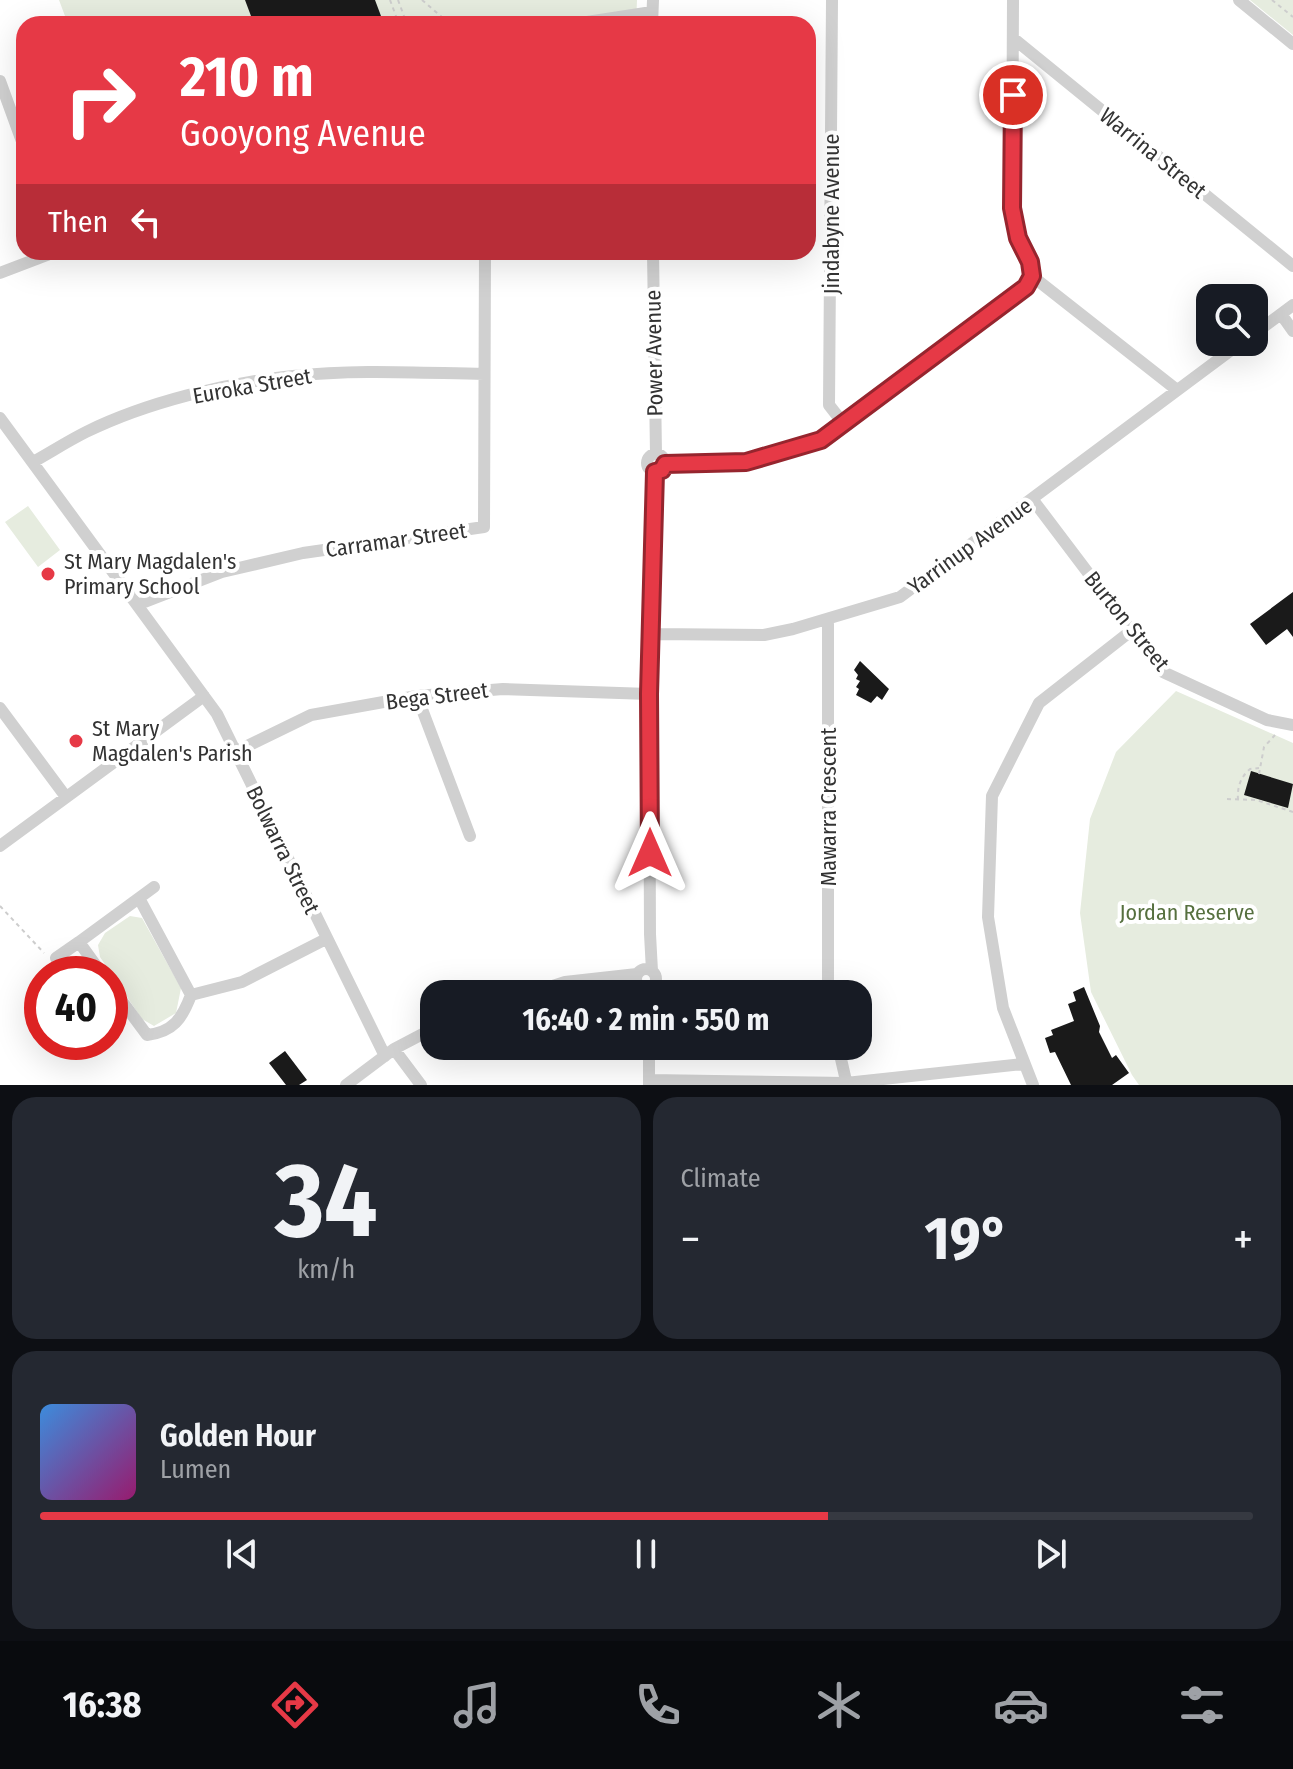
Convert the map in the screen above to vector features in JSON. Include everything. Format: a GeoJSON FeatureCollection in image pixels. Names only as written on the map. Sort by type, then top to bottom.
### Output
{"type":"FeatureCollection","features":[{"type":"Feature","properties":{"kind":"street","name":"Jindabyne Avenue"},"geometry":{"type":"LineString","coordinates":[[832,0],[829,405],[843,423]]}},
{"type":"Feature","properties":{"kind":"street"},"geometry":{"type":"LineString","coordinates":[[659,463],[746,462],[821,440],[1026,287],[1032,276],[1030,262],[1018,238],[1012,208],[1013,0]]}},
{"type":"Feature","properties":{"kind":"street"},"geometry":{"type":"LineString","coordinates":[[1239,0],[1293,44]]}},
{"type":"Feature","properties":{"kind":"street"},"geometry":{"type":"LineString","coordinates":[[626,16],[652,12]]}},
{"type":"Feature","properties":{"kind":"street","name":"Warrina Street"},"geometry":{"type":"LineString","coordinates":[[1014,39],[1293,266]]}},
{"type":"Feature","properties":{"kind":"street"},"geometry":{"type":"LineString","coordinates":[[1,88],[16,126]]}},
{"type":"Feature","properties":{"kind":"street"},"geometry":{"type":"LineString","coordinates":[[0,273],[34,260]]}},
{"type":"Feature","properties":{"kind":"street","name":"Carramar Street"},"geometry":{"type":"LineString","coordinates":[[137,605],[222,572],[303,553],[484,527],[485,260]]}},
{"type":"Feature","properties":{"kind":"street","name":"Power Avenue"},"geometry":{"type":"LineString","coordinates":[[644,980],[650,934],[649,694],[659,463],[653,260]]}},
{"type":"Feature","properties":{"kind":"street"},"geometry":{"type":"LineString","coordinates":[[1032,276],[1177,390]]}},
{"type":"Feature","properties":{"kind":"street"},"geometry":{"type":"LineString","coordinates":[[1268,324],[1293,305]]}},
{"type":"Feature","properties":{"kind":"street"},"geometry":{"type":"LineString","coordinates":[[1281,314],[1293,331]]}},
{"type":"Feature","properties":{"kind":"street","name":"Yarrinup Avenue"},"geometry":{"type":"LineString","coordinates":[[652,634],[764,635],[828,620],[900,597],[1223,356]]}},
{"type":"Feature","properties":{"kind":"street","name":"Euroka Street"},"geometry":{"type":"LineString","coordinates":[[33,462],[88,431],[154,406],[218,388],[294,376],[382,372],[484,374]]}},
{"type":"Feature","properties":{"kind":"street","name":"Bolwarra Street"},"geometry":{"type":"LineString","coordinates":[[0,418],[217,714],[326,939],[390,1053],[421,1085]]}},
{"type":"Feature","properties":{"kind":"street","name":"Burton Street"},"geometry":{"type":"LineString","coordinates":[[1033,500],[1163,672],[1267,720],[1293,725]]}},
{"type":"Feature","properties":{"kind":"street","name":"Mawarra Crescent"},"geometry":{"type":"LineString","coordinates":[[828,620],[828,980]]}},
{"type":"Feature","properties":{"kind":"street"},"geometry":{"type":"LineString","coordinates":[[1033,1085],[1003,1008],[988,917],[992,796],[1039,703],[1131,631]]}},
{"type":"Feature","properties":{"kind":"street","name":"Bega Street"},"geometry":{"type":"LineString","coordinates":[[235,752],[311,715],[417,696],[503,689],[649,694]]}},
{"type":"Feature","properties":{"kind":"street"},"geometry":{"type":"LineString","coordinates":[[0,846],[204,696]]}},
{"type":"Feature","properties":{"kind":"street"},"geometry":{"type":"LineString","coordinates":[[417,696],[470,836]]}},
{"type":"Feature","properties":{"kind":"street"},"geometry":{"type":"LineString","coordinates":[[0,708],[66,797]]}},
{"type":"Feature","properties":{"kind":"street"},"geometry":{"type":"LineString","coordinates":[[59,956],[154,887]]}},
{"type":"Feature","properties":{"kind":"street"},"geometry":{"type":"LineString","coordinates":[[128,1009],[147,1035],[161,1033],[182,1019],[191,995],[139,898]]}},
{"type":"Feature","properties":{"kind":"street"},"geometry":{"type":"LineString","coordinates":[[191,995],[242,982],[326,939]]}},
{"type":"Feature","properties":{"kind":"street"},"geometry":{"type":"LineString","coordinates":[[79,942],[89,956]]}},
{"type":"Feature","properties":{"kind":"street"},"geometry":{"type":"LineString","coordinates":[[590,980],[613,980]]}},
{"type":"Feature","properties":{"kind":"street"},"geometry":{"type":"LineString","coordinates":[[346,1085],[420,1036]]}},
{"type":"Feature","properties":{"kind":"street"},"geometry":{"type":"LineString","coordinates":[[649,1060],[650,1082],[847,1084],[1023,1064]]}},
{"type":"Feature","properties":{"kind":"street"},"geometry":{"type":"LineString","coordinates":[[841,1060],[847,1084]]}},
{"type":"Feature","properties":{"kind":"path"},"geometry":{"type":"LineString","coordinates":[[422,0],[441,16]]}},
{"type":"Feature","properties":{"kind":"path"},"geometry":{"type":"LineString","coordinates":[[1272,0],[1293,17]]}},
{"type":"Feature","properties":{"kind":"path"},"geometry":{"type":"LineString","coordinates":[[1259,774],[1264,747],[1274,738],[1278,722]]}},
{"type":"Feature","properties":{"kind":"path"},"geometry":{"type":"LineString","coordinates":[[1238,800],[1238,788],[1247,771],[1260,767]]}},
{"type":"Feature","properties":{"kind":"path"},"geometry":{"type":"LineString","coordinates":[[1227,799],[1256,800],[1293,812]]}},
{"type":"Feature","properties":{"kind":"path"},"geometry":{"type":"LineString","coordinates":[[0,906],[42,953],[50,956]]}},
{"type":"Feature","properties":{"kind":"green space"},"geometry":{"type":"Polygon","coordinates":[[[59,0],[637,0],[636,16],[65,16],[59,0]]]}},
{"type":"Feature","properties":{"kind":"green space"},"geometry":{"type":"Polygon","coordinates":[[[1250,0],[1293,0],[1293,35],[1250,0]]]}},
{"type":"Feature","properties":{"kind":"green space"},"geometry":{"type":"Polygon","coordinates":[[[28,506],[60,550],[38,567],[5,522],[28,506]]]}},
{"type":"Feature","properties":{"kind":"green space","name":"Jordan Reserve"},"geometry":{"type":"Polygon","coordinates":[[[1176,691],[1293,743],[1293,1085],[1139,1085],[1091,992],[1080,913],[1090,819],[1116,752],[1176,691]]]}},
{"type":"Feature","properties":{"kind":"green space"},"geometry":{"type":"Polygon","coordinates":[[[130,916],[142,918],[181,988],[176,1013],[154,1026],[142,1019],[128,998],[128,956],[100,956],[98,945],[105,933],[130,916]]]}},
{"type":"Feature","properties":{"kind":"building"},"geometry":{"type":"Polygon","coordinates":[[[245,0],[375,0],[381,16],[251,16],[245,0]]]}},
{"type":"Feature","properties":{"kind":"building"},"geometry":{"type":"Polygon","coordinates":[[[1293,592],[1293,637],[1287,629],[1266,645],[1250,624],[1293,592]]]}},
{"type":"Feature","properties":{"kind":"building"},"geometry":{"type":"Polygon","coordinates":[[[860,661],[889,689],[882,700],[877,696],[871,703],[856,695],[860,681],[856,679],[858,675],[854,670],[860,661]]]}},
{"type":"Feature","properties":{"kind":"building"},"geometry":{"type":"Polygon","coordinates":[[[1251,771],[1293,784],[1288,808],[1244,795],[1251,771]]]}},
{"type":"Feature","properties":{"kind":"building"},"geometry":{"type":"Polygon","coordinates":[[[1084,987],[1100,1026],[1099,1032],[1112,1058],[1116,1055],[1129,1073],[1112,1085],[1071,1085],[1055,1052],[1050,1053],[1045,1038],[1053,1035],[1051,1030],[1074,1021],[1068,1004],[1076,1001],[1073,992],[1084,987]]]}},
{"type":"Feature","properties":{"kind":"building"},"geometry":{"type":"Polygon","coordinates":[[[285,1051],[307,1080],[299,1085],[286,1085],[269,1063],[285,1051]]]}},
{"type":"Feature","properties":{"kind":"place","name":"St Mary Magdalen's Primary School"},"geometry":{"type":"Point","coordinates":[48,574]}},
{"type":"Feature","properties":{"kind":"place","name":"St Mary Magdalen's Parish"},"geometry":{"type":"Point","coordinates":[76,741]}},
{"type":"Feature","properties":{"kind":"route"},"geometry":{"type":"LineString","coordinates":[[650,853],[649,694],[655,472],[662,470],[665,464],[746,462],[821,440],[1026,287],[1032,276],[1030,262],[1018,238],[1012,208],[1013,95]]}}]}
